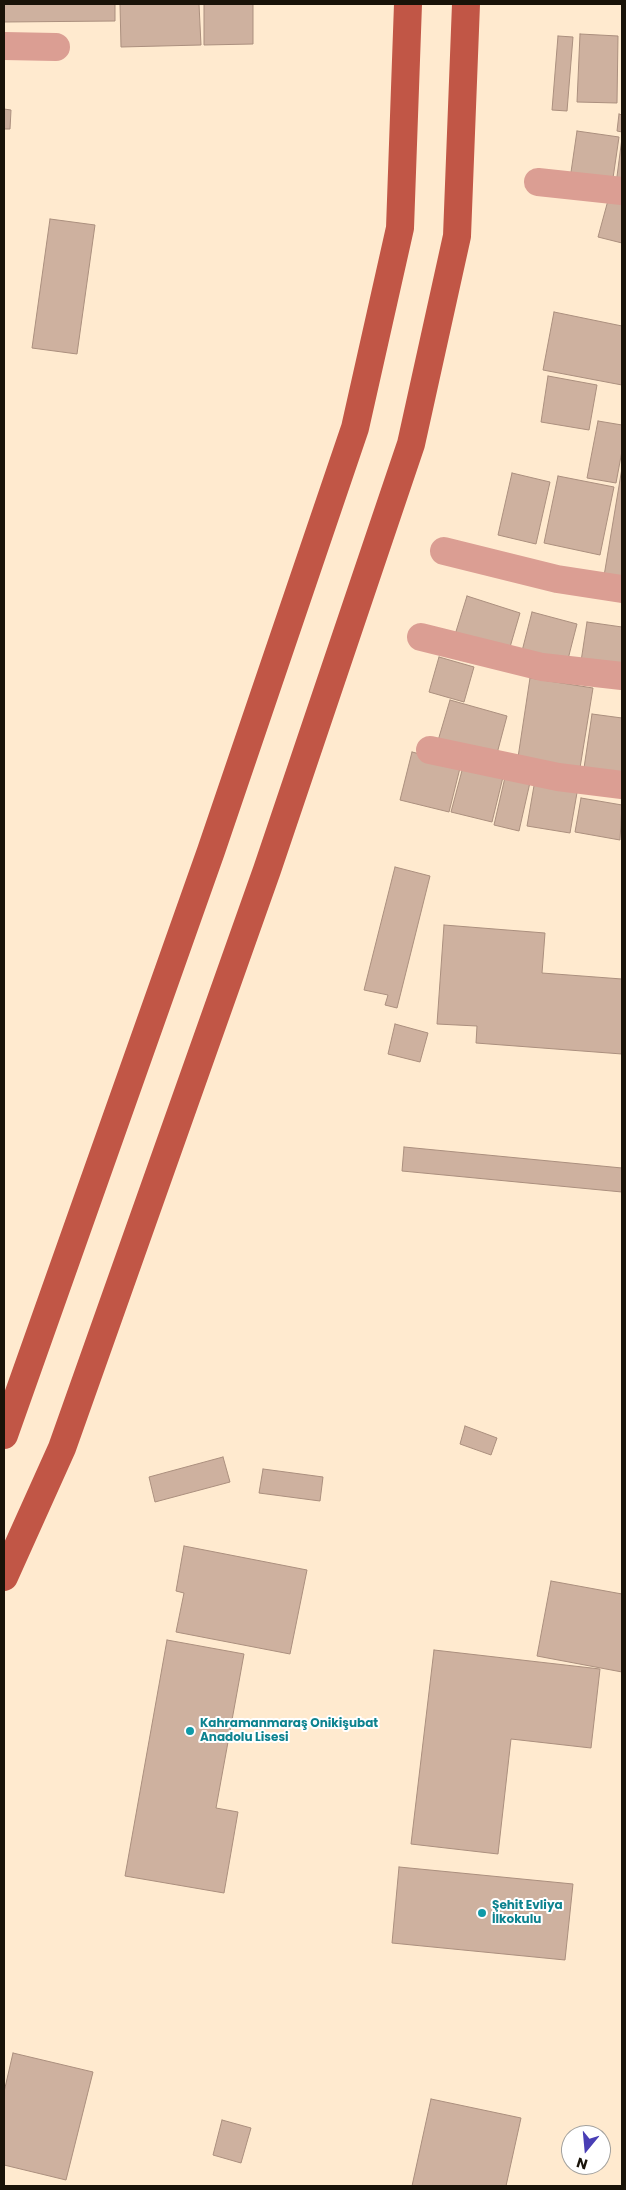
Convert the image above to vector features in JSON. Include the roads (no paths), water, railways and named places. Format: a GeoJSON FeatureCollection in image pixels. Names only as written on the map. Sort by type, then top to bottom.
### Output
{"type":"FeatureCollection","features":[{"type":"Feature","properties":{"kind":"main road"},"geometry":{"type":"LineString","coordinates":[[4,1436],[208,860],[355,428],[400,228],[408,4]]}},
{"type":"Feature","properties":{"kind":"main road"},"geometry":{"type":"LineString","coordinates":[[4,1577],[65,1439],[263,880],[411,444],[457,236],[466,4]]}},
{"type":"Feature","properties":{"kind":"street"},"geometry":{"type":"LineString","coordinates":[[4,46],[56,47]]}},
{"type":"Feature","properties":{"kind":"street"},"geometry":{"type":"LineString","coordinates":[[538,182],[622,191]]}},
{"type":"Feature","properties":{"kind":"street"},"geometry":{"type":"LineString","coordinates":[[444,551],[557,579],[622,589]]}},
{"type":"Feature","properties":{"kind":"street"},"geometry":{"type":"LineString","coordinates":[[421,637],[542,667],[622,676]]}},
{"type":"Feature","properties":{"kind":"street"},"geometry":{"type":"LineString","coordinates":[[430,750],[558,777],[622,785]]}},
{"type":"Feature","properties":{"kind":"place","name":"Kahramanmaraş Onikişubat Anadolu Lisesi"},"geometry":{"type":"Point","coordinates":[190,1731]}},
{"type":"Feature","properties":{"kind":"place","name":"Şehit Evliya İlkokulu"},"geometry":{"type":"Point","coordinates":[482,1913]}}]}
